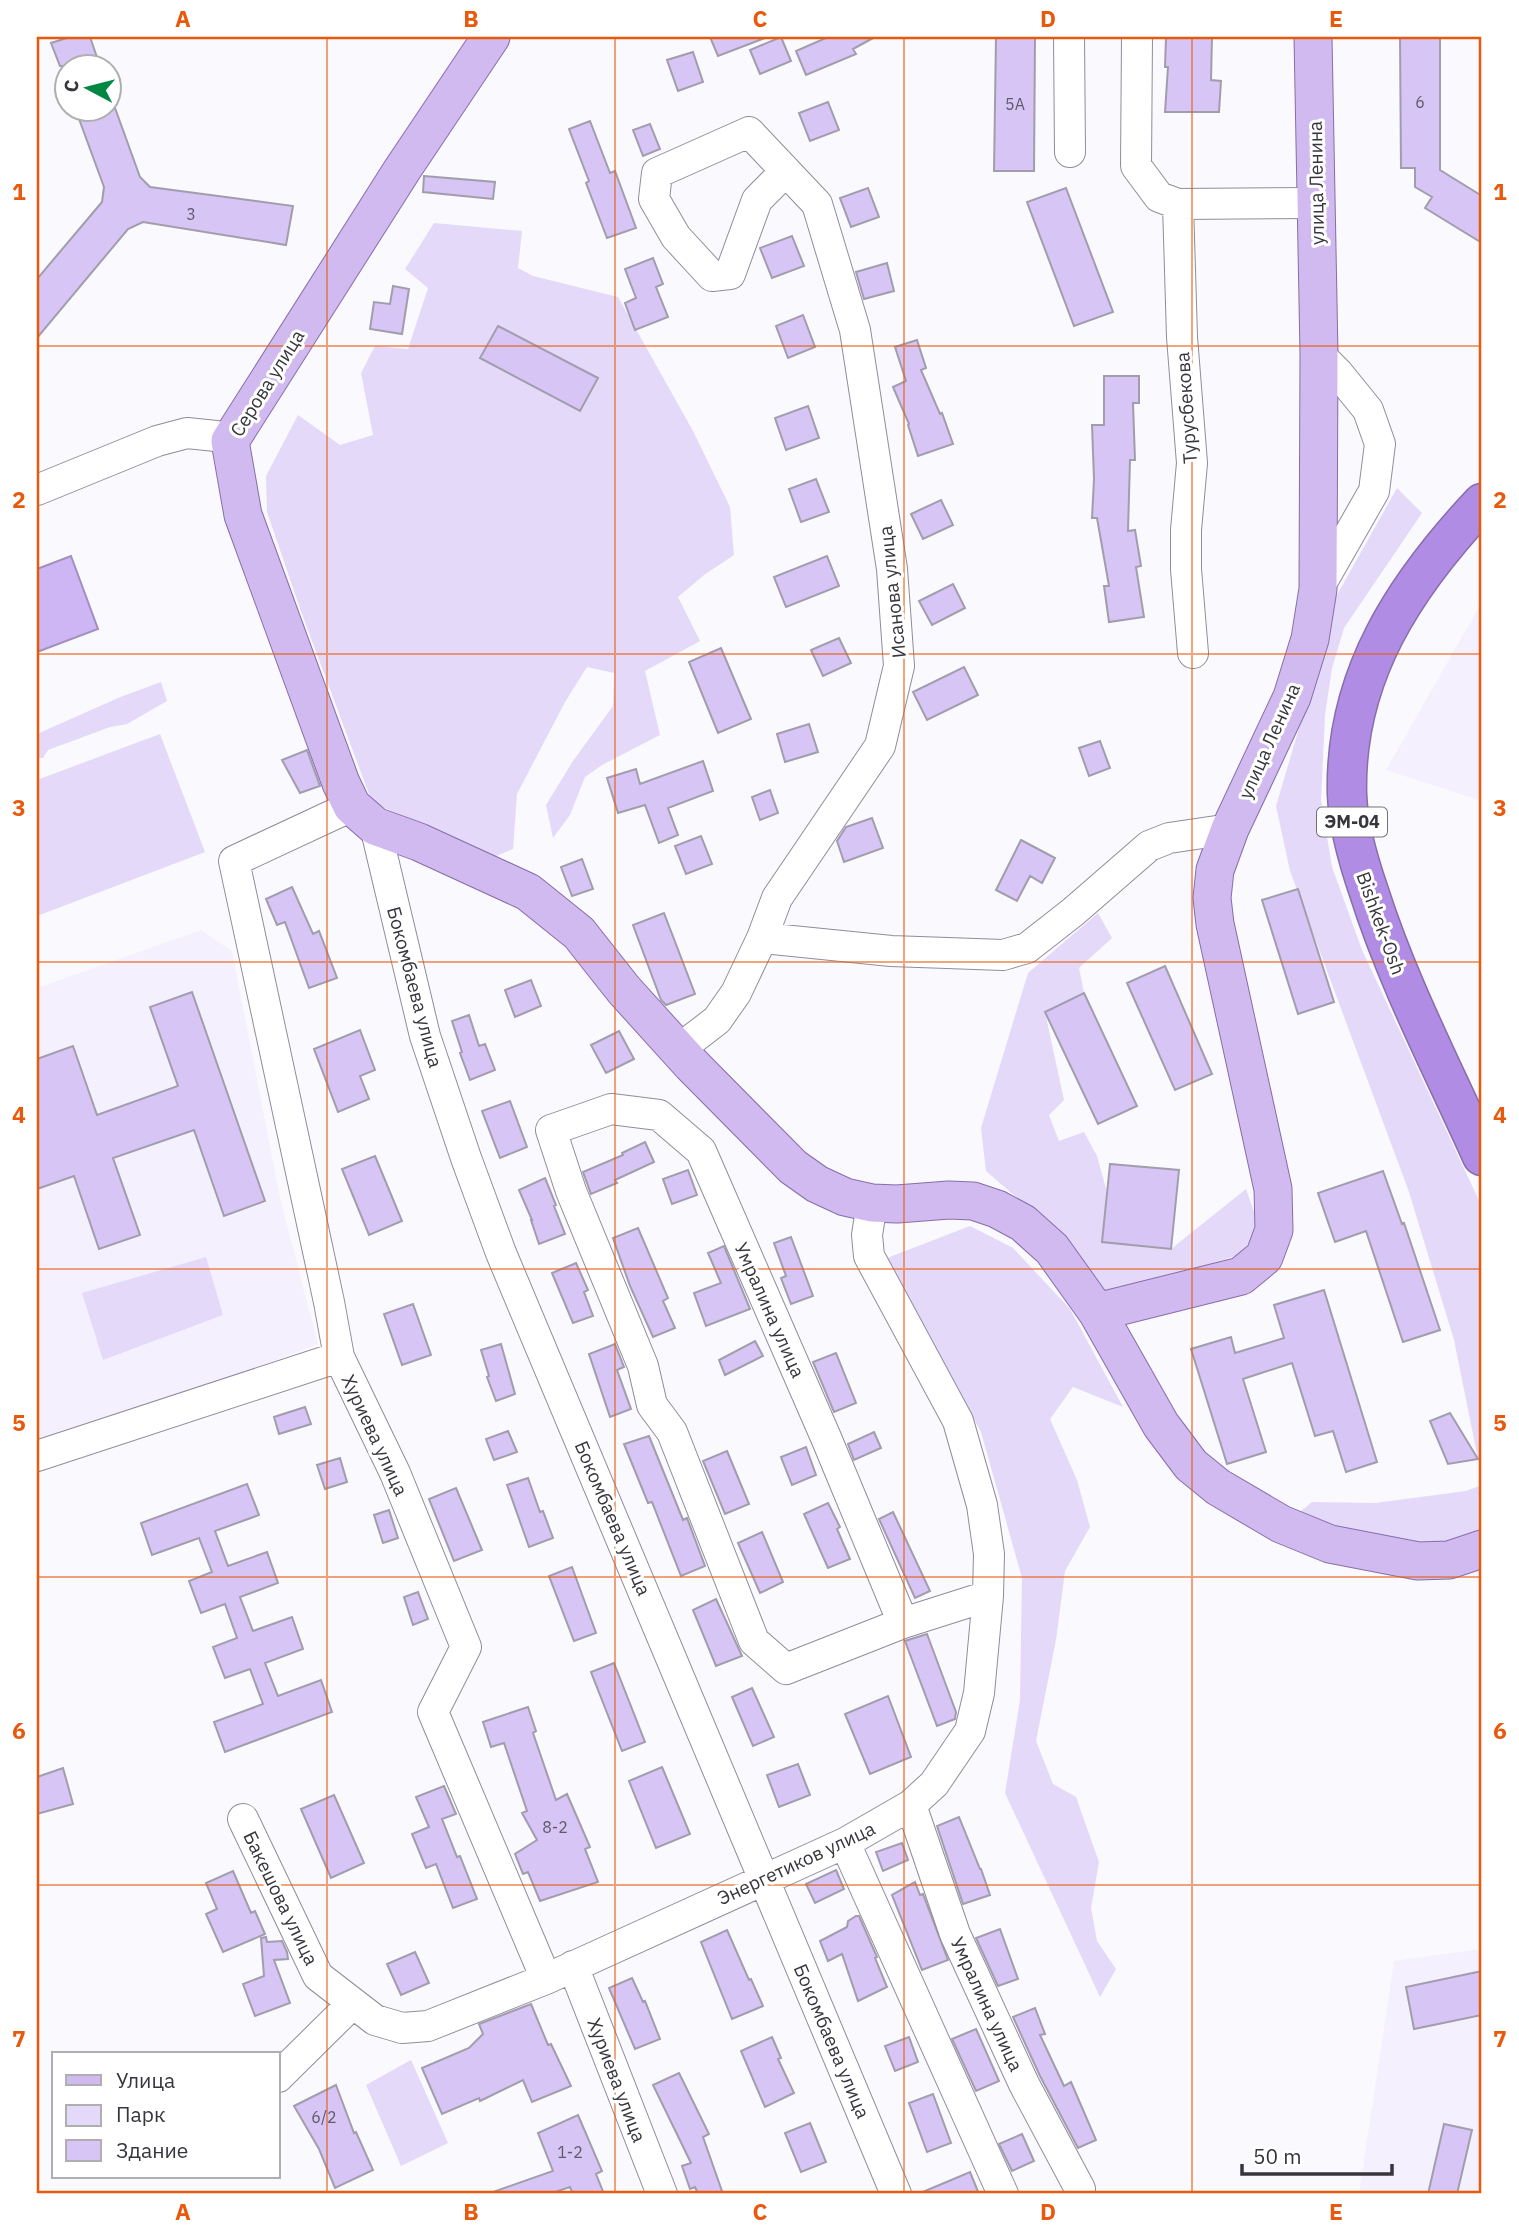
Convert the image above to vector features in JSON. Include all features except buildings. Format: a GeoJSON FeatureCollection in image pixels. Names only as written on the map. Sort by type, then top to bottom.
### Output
{"type":"FeatureCollection","features":[{"type":"Feature","properties":{"kind":"highway","name":"Bishkek-Osh"},"geometry":{"type":"LineString","coordinates":[[1482,503],[1420,576],[1387,626],[1364,679],[1350,739],[1347,795],[1358,859],[1384,941],[1482,1156]]}},
{"type":"Feature","properties":{"kind":"main road","name":"Серова улица"},"geometry":{"type":"LineString","coordinates":[[364,816],[341,783],[243,515],[230,441],[402,170],[491,37]]}},
{"type":"Feature","properties":{"kind":"main road","name":"улица Ленина"},"geometry":{"type":"LineString","coordinates":[[1097,1312],[1241,1276],[1264,1257],[1274,1230],[1273,1189],[1212,898],[1215,870],[1230,829],[1292,697],[1310,639],[1318,589],[1318,355],[1313,37]]}},
{"type":"Feature","properties":{"kind":"main road"},"geometry":{"type":"LineString","coordinates":[[364,816],[528,892],[579,933],[624,990],[678,1050],[793,1167],[817,1184],[835,1193],[872,1203],[973,1201],[997,1209],[1023,1223],[1052,1249],[1097,1312],[1161,1425],[1191,1465],[1218,1487],[1280,1524],[1330,1544],[1418,1561],[1449,1560],[1482,1549]]}},
{"type":"Feature","properties":{"kind":"street"},"geometry":{"type":"LineString","coordinates":[[1069,37],[1070,152]]}},
{"type":"Feature","properties":{"kind":"street"},"geometry":{"type":"LineString","coordinates":[[1137,37],[1136,166],[1159,197],[1178,204],[1316,203]]}},
{"type":"Feature","properties":{"kind":"street","name":"Исанова улица"},"geometry":{"type":"LineString","coordinates":[[678,1050],[717,1020],[736,993],[777,898],[880,746],[899,666],[892,569],[855,330],[817,204],[786,171],[749,132],[657,173],[654,199],[676,237],[712,276],[730,274],[757,200],[786,171]]}},
{"type":"Feature","properties":{"kind":"street","name":"Турусбекова"},"geometry":{"type":"LineString","coordinates":[[1178,204],[1182,337],[1192,463],[1186,530],[1186,569],[1193,653]]}},
{"type":"Feature","properties":{"kind":"street"},"geometry":{"type":"LineString","coordinates":[[1318,355],[1338,373],[1368,410],[1380,444],[1374,491],[1318,589]]}},
{"type":"Feature","properties":{"kind":"street"},"geometry":{"type":"LineString","coordinates":[[37,490],[158,441],[187,433],[216,436],[230,441]]}},
{"type":"Feature","properties":{"kind":"street","name":"Хуриева улица"},"geometry":{"type":"LineString","coordinates":[[364,816],[234,861],[327,1289],[339,1357],[395,1473],[466,1647],[433,1712],[546,1979]]}},
{"type":"Feature","properties":{"kind":"street","name":"Бокомбаева улица"},"geometry":{"type":"LineString","coordinates":[[364,816],[425,1036],[501,1253],[896,2194]]}},
{"type":"Feature","properties":{"kind":"street"},"geometry":{"type":"LineString","coordinates":[[762,938],[903,951],[1003,954],[1027,948],[1149,846],[1169,838],[1230,829]]}},
{"type":"Feature","properties":{"kind":"street","name":"Умралина улица"},"geometry":{"type":"LineString","coordinates":[[611,1109],[659,1115],[701,1151],[827,1440],[903,1623],[786,1669],[754,1641],[672,1432],[652,1405],[643,1366],[571,1191],[551,1130],[611,1109]]}},
{"type":"Feature","properties":{"kind":"street","name":"Энергетиков улица"},"geometry":{"type":"LineString","coordinates":[[546,1979],[845,1843],[911,1805],[934,1784],[970,1731],[979,1693],[988,1596],[989,1554],[982,1505],[958,1421],[869,1256],[867,1235],[872,1203]]}},
{"type":"Feature","properties":{"kind":"street"},"geometry":{"type":"LineString","coordinates":[[37,1456],[339,1357]]}},
{"type":"Feature","properties":{"kind":"street"},"geometry":{"type":"LineString","coordinates":[[903,1623],[988,1596]]}},
{"type":"Feature","properties":{"kind":"street","name":"Умралина улица"},"geometry":{"type":"LineString","coordinates":[[911,1805],[955,1934],[1024,2084],[1080,2189],[1079,2194]]}},
{"type":"Feature","properties":{"kind":"street","name":"Бакешова улица"},"geometry":{"type":"LineString","coordinates":[[243,1819],[318,1976],[375,2020],[402,2028],[428,2026],[546,1979]]}},
{"type":"Feature","properties":{"kind":"street"},"geometry":{"type":"LineString","coordinates":[[845,1843],[1003,2194]]}},
{"type":"Feature","properties":{"kind":"street","name":"Хуриева улица"},"geometry":{"type":"LineString","coordinates":[[573,1966],[662,2194]]}},
{"type":"Feature","properties":{"kind":"street"},"geometry":{"type":"LineString","coordinates":[[280,2062],[306,2049],[353,2003]]}},
{"type":"Feature","properties":{"kind":"shaded area"},"geometry":{"type":"Polygon","coordinates":[[[71,556],[98,629],[37,652],[37,569],[71,556]]]}},
{"type":"Feature","properties":{"kind":"shaded area"},"geometry":{"type":"Polygon","coordinates":[[[1482,602],[1482,801],[1386,770],[1482,602]]]}},
{"type":"Feature","properties":{"kind":"shaded area"},"geometry":{"type":"Polygon","coordinates":[[[201,930],[232,951],[280,1198],[318,1344],[37,1449],[37,988],[201,930]]]}},
{"type":"Feature","properties":{"kind":"shaded area"},"geometry":{"type":"Polygon","coordinates":[[[1482,1949],[1482,2194],[1359,2194],[1394,1961],[1482,1949]]]}},
{"type":"Feature","properties":{"kind":"green space"},"geometry":{"type":"Polygon","coordinates":[[[434,223],[522,231],[518,268],[533,276],[618,297],[693,431],[730,507],[734,555],[678,597],[700,641],[645,671],[660,735],[602,765],[585,777],[570,815],[553,838],[546,805],[573,761],[613,706],[614,673],[587,667],[565,702],[517,794],[513,849],[494,857],[372,802],[267,512],[266,476],[298,415],[340,445],[373,435],[361,373],[375,346],[408,349],[428,288],[405,269],[434,223]]]}},
{"type":"Feature","properties":{"kind":"green space"},"geometry":{"type":"Polygon","coordinates":[[[1397,488],[1422,513],[1344,628],[1332,668],[1325,715],[1321,801],[1332,867],[1362,950],[1482,1207],[1482,1461],[1478,1459],[1454,1340],[1409,1192],[1290,871],[1276,806],[1300,725],[1329,609],[1397,488]]]}},
{"type":"Feature","properties":{"kind":"green space"},"geometry":{"type":"Polygon","coordinates":[[[161,682],[167,701],[127,724],[110,727],[48,750],[43,758],[37,758],[37,734],[161,682]]]}},
{"type":"Feature","properties":{"kind":"green space"},"geometry":{"type":"Polygon","coordinates":[[[160,734],[205,852],[37,916],[37,780],[160,734]]]}},
{"type":"Feature","properties":{"kind":"green space"},"geometry":{"type":"Polygon","coordinates":[[[1098,913],[1112,938],[1079,968],[1084,993],[1045,1012],[1064,1100],[1049,1115],[1059,1141],[1084,1132],[1097,1156],[1107,1192],[1102,1242],[1171,1249],[1246,1189],[1260,1229],[1239,1255],[1108,1294],[1061,1236],[986,1171],[981,1128],[1028,973],[1098,913]]]}},
{"type":"Feature","properties":{"kind":"green space"},"geometry":{"type":"Polygon","coordinates":[[[970,1226],[1013,1248],[1070,1309],[1123,1407],[1073,1387],[1050,1419],[1077,1480],[1090,1527],[1065,1571],[1056,1640],[1036,1741],[1053,1784],[1076,1797],[1099,1862],[1091,1908],[1097,1941],[1116,1969],[1100,1997],[1005,1793],[1020,1700],[1022,1578],[981,1432],[887,1258],[970,1226]]]}},
{"type":"Feature","properties":{"kind":"green space"},"geometry":{"type":"Polygon","coordinates":[[[206,1257],[223,1315],[103,1360],[82,1293],[206,1257]]]}},
{"type":"Feature","properties":{"kind":"green space"},"geometry":{"type":"Polygon","coordinates":[[[1482,1485],[1482,1532],[1422,1553],[1290,1520],[1312,1502],[1375,1503],[1466,1491],[1482,1485]]]}},
{"type":"Feature","properties":{"kind":"green space"},"geometry":{"type":"Polygon","coordinates":[[[411,2060],[448,2143],[401,2166],[366,2085],[411,2060]]]}}]}
